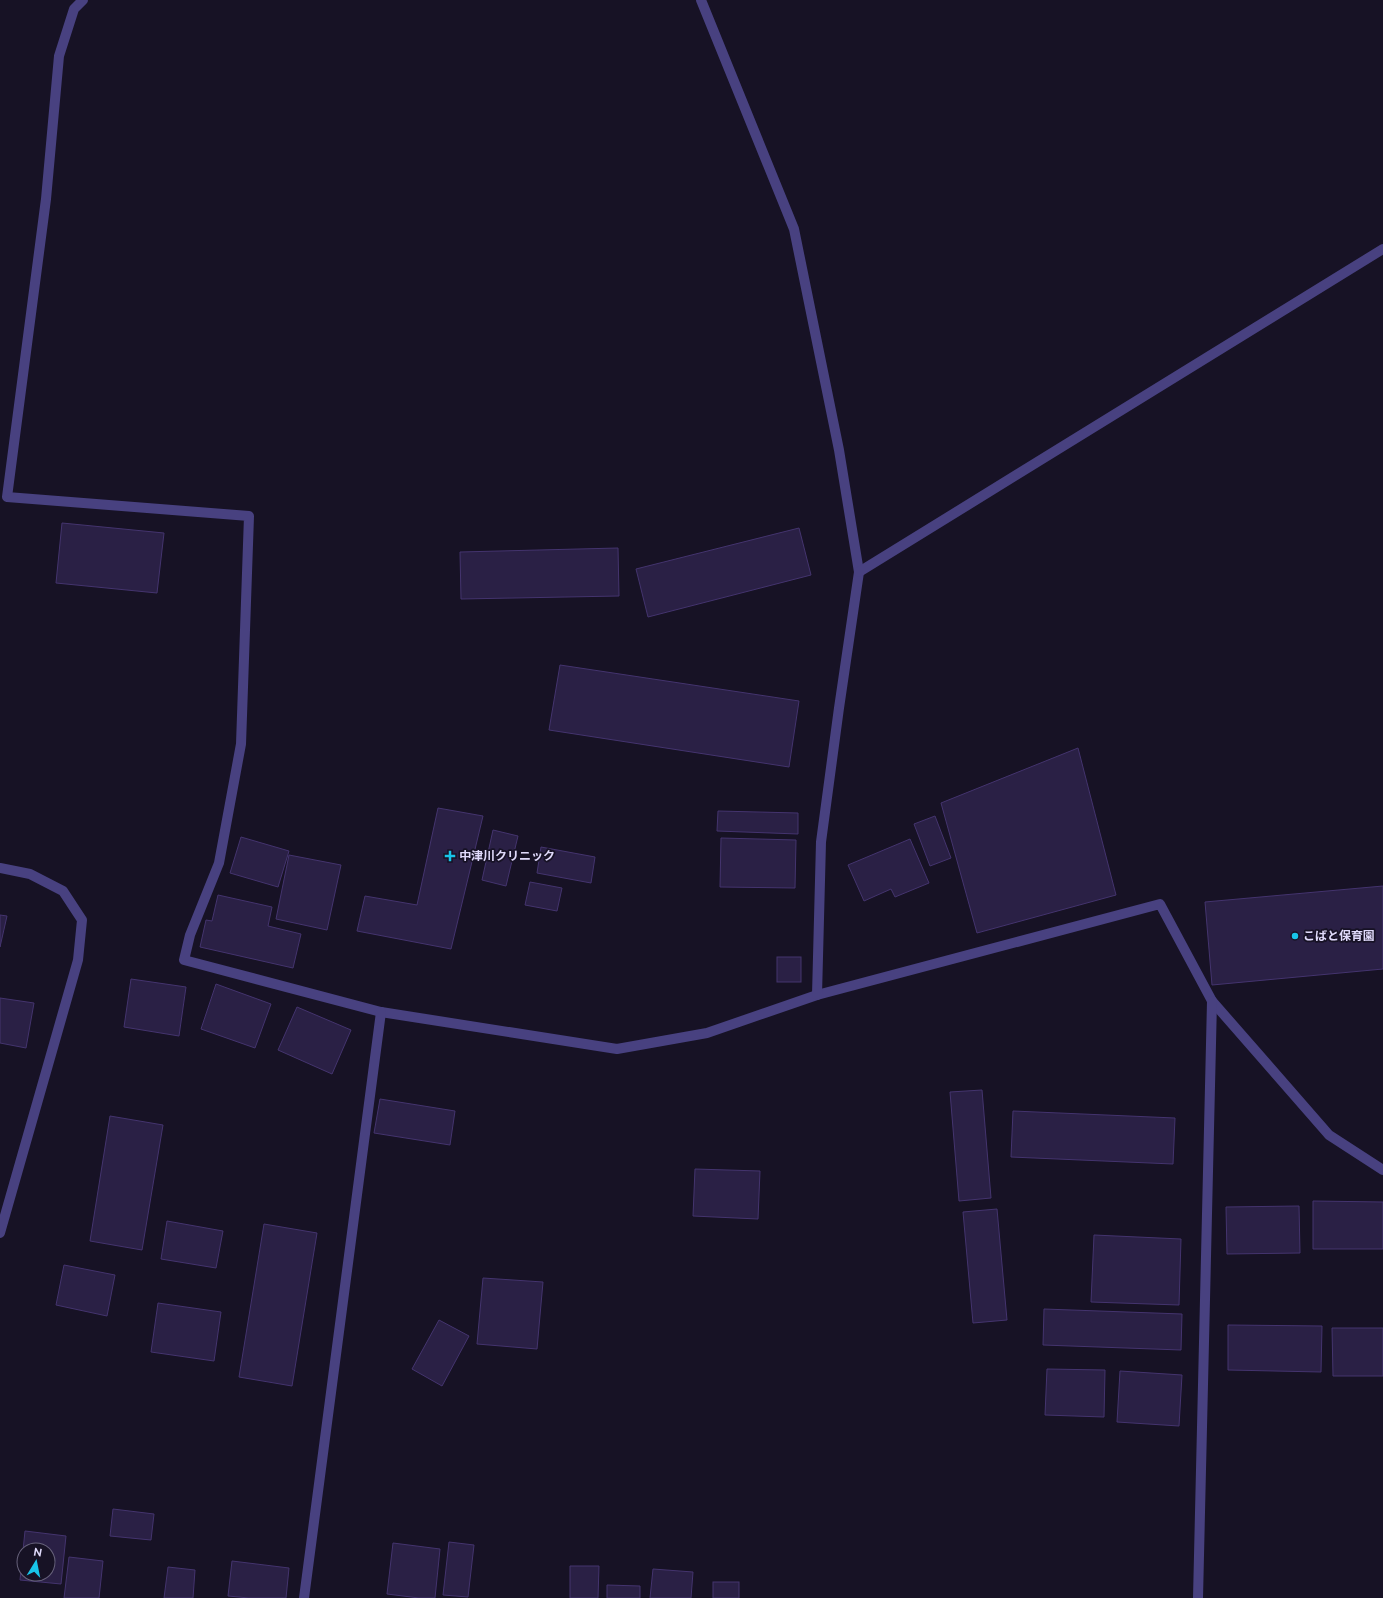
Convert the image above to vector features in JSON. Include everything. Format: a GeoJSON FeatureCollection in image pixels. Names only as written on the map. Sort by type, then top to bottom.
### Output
{"type":"FeatureCollection","features":[{"type":"Feature","properties":{"kind":"street"},"geometry":{"type":"LineString","coordinates":[[83,0],[74,9],[59,56],[46,199],[7,497],[250,516],[241,744],[219,863],[190,935],[184,960],[381,1012],[617,1050],[707,1033],[817,995],[1160,904],[1212,1001],[1329,1135],[1383,1170]]}},
{"type":"Feature","properties":{"kind":"street"},"geometry":{"type":"LineString","coordinates":[[701,0],[794,229],[839,450],[859,572],[821,842],[817,995]]}},
{"type":"Feature","properties":{"kind":"street"},"geometry":{"type":"LineString","coordinates":[[859,572],[1383,249]]}},
{"type":"Feature","properties":{"kind":"street"},"geometry":{"type":"LineString","coordinates":[[0,868],[30,874],[63,891],[82,920],[78,960],[0,1233]]}},
{"type":"Feature","properties":{"kind":"street"},"geometry":{"type":"LineString","coordinates":[[1198,1598],[1212,1001]]}},
{"type":"Feature","properties":{"kind":"street"},"geometry":{"type":"LineString","coordinates":[[304,1598],[381,1012]]}},
{"type":"Feature","properties":{"kind":"building"},"geometry":{"type":"Polygon","coordinates":[[[62,523],[164,533],[157,593],[56,583],[62,523]]]}},
{"type":"Feature","properties":{"kind":"building"},"geometry":{"type":"Polygon","coordinates":[[[799,528],[811,575],[648,617],[636,569],[799,528]]]}},
{"type":"Feature","properties":{"kind":"building"},"geometry":{"type":"Polygon","coordinates":[[[618,548],[619,596],[461,599],[460,552],[618,548]]]}},
{"type":"Feature","properties":{"kind":"building"},"geometry":{"type":"Polygon","coordinates":[[[560,665],[799,701],[789,767],[549,730],[560,665]]]}},
{"type":"Feature","properties":{"kind":"building"},"geometry":{"type":"Polygon","coordinates":[[[1078,748],[1116,895],[977,933],[941,803],[1078,748]]]}},
{"type":"Feature","properties":{"kind":"building","name":"中津川クリニック"},"geometry":{"type":"Polygon","coordinates":[[[438,808],[483,816],[451,949],[357,931],[365,896],[417,905],[438,808]]]}},
{"type":"Feature","properties":{"kind":"building"},"geometry":{"type":"Polygon","coordinates":[[[718,811],[798,813],[798,834],[717,831],[718,811]]]}},
{"type":"Feature","properties":{"kind":"building"},"geometry":{"type":"Polygon","coordinates":[[[935,816],[951,858],[930,866],[914,824],[935,816]]]}},
{"type":"Feature","properties":{"kind":"building"},"geometry":{"type":"Polygon","coordinates":[[[493,830],[518,836],[506,886],[482,880],[493,830]]]}},
{"type":"Feature","properties":{"kind":"building"},"geometry":{"type":"Polygon","coordinates":[[[241,837],[289,851],[278,887],[230,873],[241,837]]]}},
{"type":"Feature","properties":{"kind":"building"},"geometry":{"type":"Polygon","coordinates":[[[721,838],[796,840],[795,888],[720,887],[721,838]]]}},
{"type":"Feature","properties":{"kind":"building"},"geometry":{"type":"Polygon","coordinates":[[[910,839],[929,883],[895,897],[891,889],[864,901],[848,865],[910,839]]]}},
{"type":"Feature","properties":{"kind":"building"},"geometry":{"type":"Polygon","coordinates":[[[541,847],[595,857],[591,883],[537,873],[541,847]]]}},
{"type":"Feature","properties":{"kind":"building"},"geometry":{"type":"Polygon","coordinates":[[[289,855],[341,865],[327,930],[276,919],[289,855]]]}},
{"type":"Feature","properties":{"kind":"building"},"geometry":{"type":"Polygon","coordinates":[[[530,882],[562,888],[557,911],[525,905],[530,882]]]}},
{"type":"Feature","properties":{"kind":"building","name":"こばと保育園"},"geometry":{"type":"Polygon","coordinates":[[[1383,886],[1383,969],[1212,985],[1205,902],[1383,886]]]}},
{"type":"Feature","properties":{"kind":"building"},"geometry":{"type":"Polygon","coordinates":[[[218,895],[272,907],[268,926],[301,934],[293,968],[200,947],[206,920],[212,921],[218,895]]]}},
{"type":"Feature","properties":{"kind":"building"},"geometry":{"type":"Polygon","coordinates":[[[0,915],[7,916],[0,947],[0,915]]]}},
{"type":"Feature","properties":{"kind":"building"},"geometry":{"type":"Polygon","coordinates":[[[777,957],[801,957],[801,982],[777,982],[777,957]]]}},
{"type":"Feature","properties":{"kind":"building"},"geometry":{"type":"Polygon","coordinates":[[[131,979],[186,987],[179,1036],[124,1027],[131,979]]]}},
{"type":"Feature","properties":{"kind":"building"},"geometry":{"type":"Polygon","coordinates":[[[216,984],[271,1004],[255,1048],[201,1029],[216,984]]]}},
{"type":"Feature","properties":{"kind":"building"},"geometry":{"type":"Polygon","coordinates":[[[0,998],[34,1003],[26,1048],[0,1043],[0,998]]]}},
{"type":"Feature","properties":{"kind":"building"},"geometry":{"type":"Polygon","coordinates":[[[297,1007],[351,1030],[332,1074],[278,1050],[297,1007]]]}},
{"type":"Feature","properties":{"kind":"building"},"geometry":{"type":"Polygon","coordinates":[[[982,1090],[991,1198],[959,1201],[950,1092],[982,1090]]]}},
{"type":"Feature","properties":{"kind":"building"},"geometry":{"type":"Polygon","coordinates":[[[380,1099],[455,1111],[450,1145],[374,1133],[380,1099]]]}},
{"type":"Feature","properties":{"kind":"building"},"geometry":{"type":"Polygon","coordinates":[[[1013,1111],[1175,1118],[1173,1164],[1011,1157],[1013,1111]]]}},
{"type":"Feature","properties":{"kind":"building"},"geometry":{"type":"Polygon","coordinates":[[[110,1116],[163,1125],[142,1250],[90,1241],[110,1116]]]}},
{"type":"Feature","properties":{"kind":"building"},"geometry":{"type":"Polygon","coordinates":[[[695,1169],[760,1171],[758,1219],[693,1216],[695,1169]]]}},
{"type":"Feature","properties":{"kind":"building"},"geometry":{"type":"Polygon","coordinates":[[[1313,1201],[1383,1202],[1383,1249],[1313,1249],[1313,1201]]]}},
{"type":"Feature","properties":{"kind":"building"},"geometry":{"type":"Polygon","coordinates":[[[1299,1206],[1300,1253],[1227,1254],[1226,1207],[1299,1206]]]}},
{"type":"Feature","properties":{"kind":"building"},"geometry":{"type":"Polygon","coordinates":[[[997,1209],[1007,1320],[973,1323],[963,1212],[997,1209]]]}},
{"type":"Feature","properties":{"kind":"building"},"geometry":{"type":"Polygon","coordinates":[[[167,1221],[223,1231],[216,1268],[161,1259],[167,1221]]]}},
{"type":"Feature","properties":{"kind":"building"},"geometry":{"type":"Polygon","coordinates":[[[264,1224],[317,1233],[292,1386],[239,1377],[264,1224]]]}},
{"type":"Feature","properties":{"kind":"building"},"geometry":{"type":"Polygon","coordinates":[[[1094,1235],[1181,1239],[1179,1305],[1091,1302],[1094,1235]]]}},
{"type":"Feature","properties":{"kind":"building"},"geometry":{"type":"Polygon","coordinates":[[[64,1265],[115,1275],[107,1316],[56,1305],[64,1265]]]}},
{"type":"Feature","properties":{"kind":"building"},"geometry":{"type":"Polygon","coordinates":[[[483,1278],[543,1282],[537,1349],[477,1344],[483,1278]]]}},
{"type":"Feature","properties":{"kind":"building"},"geometry":{"type":"Polygon","coordinates":[[[158,1303],[221,1312],[214,1361],[151,1352],[158,1303]]]}},
{"type":"Feature","properties":{"kind":"building"},"geometry":{"type":"Polygon","coordinates":[[[1044,1309],[1182,1314],[1181,1350],[1043,1345],[1044,1309]]]}},
{"type":"Feature","properties":{"kind":"building"},"geometry":{"type":"Polygon","coordinates":[[[439,1320],[469,1336],[442,1386],[412,1369],[439,1320]]]}},
{"type":"Feature","properties":{"kind":"building"},"geometry":{"type":"Polygon","coordinates":[[[1228,1325],[1322,1326],[1321,1372],[1228,1370],[1228,1325]]]}},
{"type":"Feature","properties":{"kind":"building"},"geometry":{"type":"Polygon","coordinates":[[[1332,1328],[1383,1328],[1383,1376],[1333,1376],[1332,1328]]]}},
{"type":"Feature","properties":{"kind":"building"},"geometry":{"type":"Polygon","coordinates":[[[1047,1369],[1105,1370],[1104,1417],[1045,1415],[1047,1369]]]}},
{"type":"Feature","properties":{"kind":"building"},"geometry":{"type":"Polygon","coordinates":[[[1120,1371],[1182,1375],[1179,1426],[1117,1422],[1120,1371]]]}},
{"type":"Feature","properties":{"kind":"building"},"geometry":{"type":"Polygon","coordinates":[[[113,1509],[154,1514],[151,1540],[110,1536],[113,1509]]]}},
{"type":"Feature","properties":{"kind":"building"},"geometry":{"type":"Polygon","coordinates":[[[25,1531],[66,1536],[61,1584],[40,1582],[56,1582],[56,1542],[24,1542],[25,1531]]]}},
{"type":"Feature","properties":{"kind":"building"},"geometry":{"type":"Polygon","coordinates":[[[449,1542],[474,1545],[468,1597],[443,1595],[449,1542]]]}},
{"type":"Feature","properties":{"kind":"building"},"geometry":{"type":"Polygon","coordinates":[[[393,1543],[440,1549],[435,1598],[419,1598],[387,1594],[393,1543]]]}},
{"type":"Feature","properties":{"kind":"building"},"geometry":{"type":"Polygon","coordinates":[[[69,1557],[103,1561],[99,1598],[64,1598],[69,1557]]]}},
{"type":"Feature","properties":{"kind":"building"},"geometry":{"type":"Polygon","coordinates":[[[232,1561],[289,1568],[286,1598],[249,1598],[228,1596],[232,1561]]]}},
{"type":"Feature","properties":{"kind":"building"},"geometry":{"type":"Polygon","coordinates":[[[570,1566],[599,1566],[598,1598],[570,1598],[570,1566]]]}},
{"type":"Feature","properties":{"kind":"building"},"geometry":{"type":"Polygon","coordinates":[[[168,1567],[195,1570],[193,1598],[164,1598],[168,1567]]]}},
{"type":"Feature","properties":{"kind":"building"},"geometry":{"type":"Polygon","coordinates":[[[653,1569],[693,1572],[691,1598],[650,1598],[653,1569]]]}},
{"type":"Feature","properties":{"kind":"building"},"geometry":{"type":"Polygon","coordinates":[[[713,1582],[739,1582],[739,1598],[713,1598],[713,1582]]]}},
{"type":"Feature","properties":{"kind":"building"},"geometry":{"type":"Polygon","coordinates":[[[607,1585],[640,1586],[640,1598],[607,1598],[607,1585]]]}},
{"type":"Feature","properties":{"kind":"place","name":"中津川クリニック"},"geometry":{"type":"Point","coordinates":[450,856]}},
{"type":"Feature","properties":{"kind":"place","name":"こばと保育園"},"geometry":{"type":"Point","coordinates":[1295,936]}}]}
